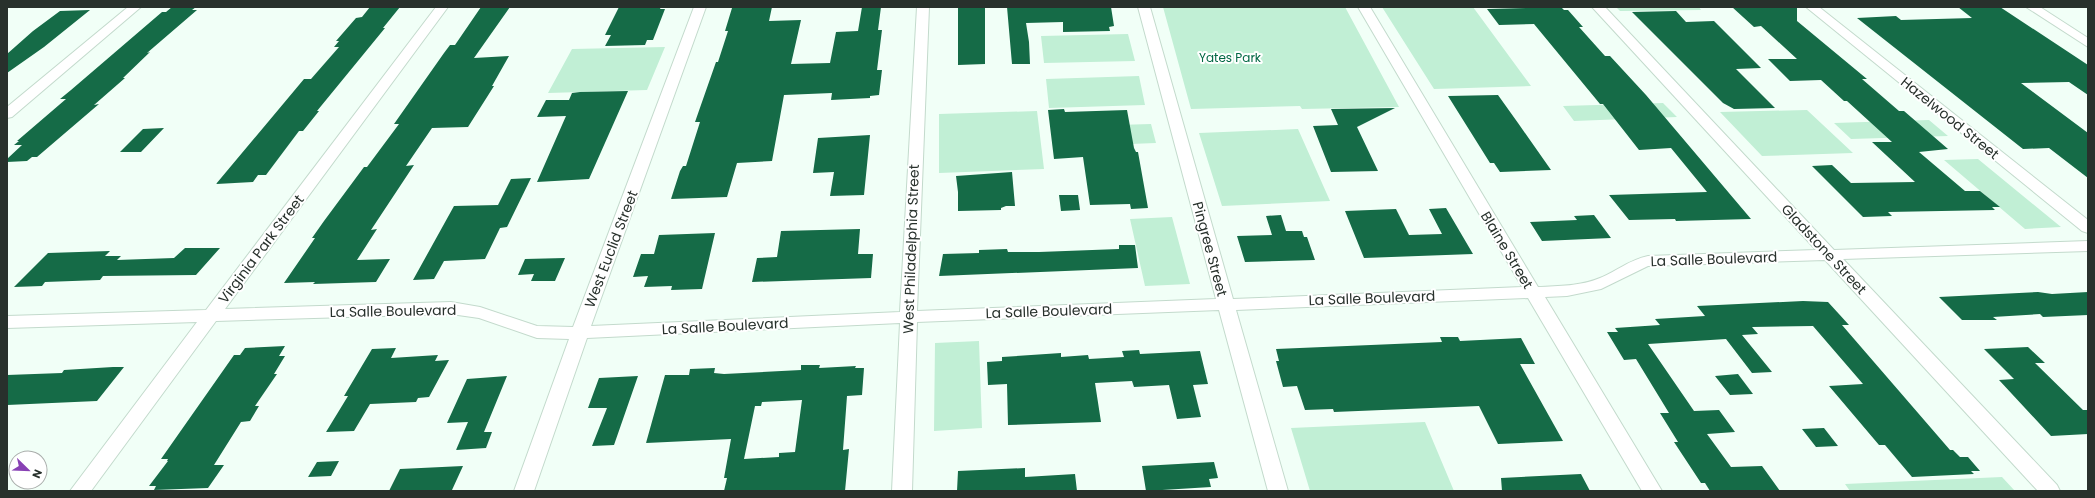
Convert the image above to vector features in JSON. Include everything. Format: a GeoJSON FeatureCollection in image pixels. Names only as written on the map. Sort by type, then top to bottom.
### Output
{"type":"FeatureCollection","features":[{"type":"Feature","properties":{"kind":"street"},"geometry":{"type":"LineString","coordinates":[[7,114],[135,7]]}},
{"type":"Feature","properties":{"kind":"street","name":"Virginia Park Street"},"geometry":{"type":"LineString","coordinates":[[80,491],[442,7]]}},
{"type":"Feature","properties":{"kind":"street","name":"West Euclid Street"},"geometry":{"type":"LineString","coordinates":[[524,491],[580,333],[700,7]]}},
{"type":"Feature","properties":{"kind":"street","name":"West Philadelphia Street"},"geometry":{"type":"LineString","coordinates":[[902,491],[908,317],[923,7]]}},
{"type":"Feature","properties":{"kind":"street","name":"Pingree Street"},"geometry":{"type":"LineString","coordinates":[[1144,7],[1278,491]]}},
{"type":"Feature","properties":{"kind":"street","name":"Blaine Street"},"geometry":{"type":"LineString","coordinates":[[1364,7],[1652,491]]}},
{"type":"Feature","properties":{"kind":"street","name":"Gladstone Street"},"geometry":{"type":"LineString","coordinates":[[1598,7],[2050,491]]}},
{"type":"Feature","properties":{"kind":"street","name":"Hazelwood Street"},"geometry":{"type":"LineString","coordinates":[[1812,7],[2088,228]]}},
{"type":"Feature","properties":{"kind":"street"},"geometry":{"type":"LineString","coordinates":[[2032,7],[2088,43]]}},
{"type":"Feature","properties":{"kind":"street","name":"La Salle Boulevard"},"geometry":{"type":"LineString","coordinates":[[7,322],[451,308],[490,316],[529,332],[547,334],[580,333],[908,317],[1568,291],[1591,287],[1610,279],[1629,266],[1648,261],[2088,246]]}},
{"type":"Feature","properties":{"kind":"green space","name":"Yates Park"},"geometry":{"type":"Polygon","coordinates":[[[1163,7],[1345,7],[1399,107],[1302,109],[1300,106],[1191,109],[1163,7]]]}},
{"type":"Feature","properties":{"kind":"green space"},"geometry":{"type":"Polygon","coordinates":[[[1382,7],[1473,7],[1531,86],[1434,89],[1382,7]]]}},
{"type":"Feature","properties":{"kind":"green space"},"geometry":{"type":"Polygon","coordinates":[[[1616,7],[1699,7],[1701,10],[1620,11],[1616,7]]]}},
{"type":"Feature","properties":{"kind":"green space"},"geometry":{"type":"Polygon","coordinates":[[[1128,34],[1135,61],[1044,63],[1041,36],[1128,34]]]}},
{"type":"Feature","properties":{"kind":"green space"},"geometry":{"type":"Polygon","coordinates":[[[665,47],[647,90],[548,93],[572,49],[665,47]]]}},
{"type":"Feature","properties":{"kind":"green space"},"geometry":{"type":"Polygon","coordinates":[[[1139,76],[1145,105],[1049,108],[1046,79],[1139,76]]]}},
{"type":"Feature","properties":{"kind":"green space"},"geometry":{"type":"Polygon","coordinates":[[[1663,103],[1677,117],[1574,121],[1563,106],[1663,103]]]}},
{"type":"Feature","properties":{"kind":"green space"},"geometry":{"type":"Polygon","coordinates":[[[1807,110],[1853,153],[1762,156],[1720,112],[1807,110]]]}},
{"type":"Feature","properties":{"kind":"green space"},"geometry":{"type":"Polygon","coordinates":[[[1037,111],[1044,169],[939,173],[939,114],[1037,111]]]}},
{"type":"Feature","properties":{"kind":"green space"},"geometry":{"type":"Polygon","coordinates":[[[1929,120],[1948,136],[1851,139],[1834,123],[1929,120]]]}},
{"type":"Feature","properties":{"kind":"green space"},"geometry":{"type":"Polygon","coordinates":[[[1151,124],[1156,143],[1053,147],[1051,127],[1151,124]]]}},
{"type":"Feature","properties":{"kind":"green space"},"geometry":{"type":"Polygon","coordinates":[[[1298,129],[1330,201],[1222,206],[1199,133],[1298,129]]]}},
{"type":"Feature","properties":{"kind":"green space"},"geometry":{"type":"Polygon","coordinates":[[[1978,159],[2061,227],[2025,229],[1944,160],[1978,159]]]}},
{"type":"Feature","properties":{"kind":"green space"},"geometry":{"type":"Polygon","coordinates":[[[1172,217],[1190,284],[1145,286],[1130,219],[1172,217]]]}},
{"type":"Feature","properties":{"kind":"green space"},"geometry":{"type":"Polygon","coordinates":[[[979,341],[982,428],[934,431],[935,343],[979,341]]]}},
{"type":"Feature","properties":{"kind":"green space"},"geometry":{"type":"Polygon","coordinates":[[[1425,422],[1454,491],[1310,491],[1291,428],[1425,422]]]}},
{"type":"Feature","properties":{"kind":"green space"},"geometry":{"type":"Polygon","coordinates":[[[2002,477],[2015,491],[1850,491],[1845,484],[2002,477]]]}},
{"type":"Feature","properties":{"kind":"building"},"geometry":{"type":"Polygon","coordinates":[[[172,7],[196,7],[192,10],[197,10],[147,53],[150,52],[123,78],[125,78],[94,105],[99,104],[37,157],[32,157],[27,161],[7,162],[7,159],[22,145],[14,145],[19,141],[17,141],[66,99],[60,99],[162,12],[166,12],[172,7]]]}},
{"type":"Feature","properties":{"kind":"building"},"geometry":{"type":"Polygon","coordinates":[[[370,7],[400,7],[383,28],[385,28],[317,111],[319,111],[303,131],[299,131],[266,175],[258,175],[253,182],[216,184],[304,79],[311,79],[339,47],[334,47],[339,41],[336,41],[356,18],[362,17],[370,7]]]}},
{"type":"Feature","properties":{"kind":"building"},"geometry":{"type":"Polygon","coordinates":[[[481,7],[510,7],[474,58],[509,56],[492,86],[494,86],[468,127],[432,128],[406,166],[414,165],[371,230],[377,229],[357,260],[390,259],[376,282],[313,284],[315,282],[284,283],[315,238],[312,238],[324,221],[364,167],[367,167],[399,124],[394,124],[444,53],[450,45],[455,45],[481,7]]]}},
{"type":"Feature","properties":{"kind":"building"},"geometry":{"type":"Polygon","coordinates":[[[619,7],[661,7],[660,9],[665,9],[653,40],[647,40],[645,45],[605,46],[611,35],[605,35],[619,7]]]}},
{"type":"Feature","properties":{"kind":"building"},"geometry":{"type":"Polygon","coordinates":[[[772,7],[769,21],[801,20],[791,64],[830,63],[836,32],[858,31],[862,7],[881,7],[878,30],[882,30],[877,70],[882,70],[879,95],[870,96],[870,98],[831,100],[832,93],[784,95],[772,161],[737,163],[727,197],[671,199],[680,171],[683,166],[686,166],[700,122],[695,122],[716,62],[718,62],[728,31],[725,31],[732,8],[772,7]]]}},
{"type":"Feature","properties":{"kind":"building"},"geometry":{"type":"Polygon","coordinates":[[[958,7],[985,7],[985,64],[958,65],[958,7]]]}},
{"type":"Feature","properties":{"kind":"building"},"geometry":{"type":"Polygon","coordinates":[[[1007,7],[1111,7],[1114,26],[1109,27],[1110,31],[1063,32],[1063,22],[1026,23],[1030,64],[1012,64],[1007,7]]]}},
{"type":"Feature","properties":{"kind":"building"},"geometry":{"type":"Polygon","coordinates":[[[1561,7],[1564,10],[1568,10],[1583,27],[1579,27],[1605,56],[1610,56],[1646,95],[1751,219],[1676,221],[1675,219],[1629,220],[1609,195],[1707,192],[1671,148],[1639,150],[1603,104],[1600,104],[1534,24],[1499,25],[1487,9],[1561,7]]]}},
{"type":"Feature","properties":{"kind":"building"},"geometry":{"type":"Polygon","coordinates":[[[1732,7],[1797,7],[1797,21],[1867,79],[1862,79],[1899,111],[1904,111],[1948,149],[1919,152],[1965,191],[1980,191],[2000,207],[1992,207],[1995,210],[1888,212],[1892,216],[1863,217],[1812,166],[1832,165],[1851,183],[1915,182],[1872,142],[1892,142],[1847,101],[1844,101],[1821,80],[1790,81],[1768,59],[1797,59],[1761,26],[1754,27],[1732,7]]]}},
{"type":"Feature","properties":{"kind":"building"},"geometry":{"type":"Polygon","coordinates":[[[1958,7],[2000,7],[2088,65],[2088,95],[2069,82],[2021,83],[2088,133],[2088,178],[2049,148],[2023,149],[1857,18],[1896,16],[1901,20],[1972,18],[1958,7]]]}},
{"type":"Feature","properties":{"kind":"building"},"geometry":{"type":"Polygon","coordinates":[[[90,10],[44,47],[7,73],[7,54],[33,31],[60,11],[90,10]]]}},
{"type":"Feature","properties":{"kind":"building"},"geometry":{"type":"Polygon","coordinates":[[[1676,11],[1686,22],[1714,21],[1761,68],[1736,69],[1775,108],[1734,109],[1723,103],[1632,12],[1676,11]]]}},
{"type":"Feature","properties":{"kind":"building"},"geometry":{"type":"Polygon","coordinates":[[[628,91],[589,179],[537,182],[566,116],[537,117],[546,100],[569,100],[572,93],[580,92],[628,91]]]}},
{"type":"Feature","properties":{"kind":"building"},"geometry":{"type":"Polygon","coordinates":[[[1498,95],[1551,170],[1500,172],[1494,163],[1490,163],[1448,96],[1498,95]]]}},
{"type":"Feature","properties":{"kind":"building"},"geometry":{"type":"Polygon","coordinates":[[[1395,108],[1357,127],[1378,171],[1331,172],[1313,126],[1338,125],[1331,109],[1395,108]]]}},
{"type":"Feature","properties":{"kind":"building"},"geometry":{"type":"Polygon","coordinates":[[[1064,109],[1065,112],[1127,110],[1134,148],[1136,152],[1138,152],[1148,208],[1131,209],[1130,204],[1090,205],[1083,157],[1054,159],[1048,110],[1064,109]]]}},
{"type":"Feature","properties":{"kind":"building"},"geometry":{"type":"Polygon","coordinates":[[[164,128],[141,152],[120,152],[143,129],[164,128]]]}},
{"type":"Feature","properties":{"kind":"building"},"geometry":{"type":"Polygon","coordinates":[[[870,135],[864,195],[830,196],[834,172],[813,173],[818,138],[870,135]]]}},
{"type":"Feature","properties":{"kind":"building"},"geometry":{"type":"Polygon","coordinates":[[[1012,172],[1015,206],[1006,206],[1001,208],[1001,210],[958,211],[956,176],[1012,172]]]}},
{"type":"Feature","properties":{"kind":"building"},"geometry":{"type":"Polygon","coordinates":[[[531,178],[507,227],[500,228],[485,259],[444,261],[434,279],[413,280],[454,206],[498,205],[511,179],[531,178]]]}},
{"type":"Feature","properties":{"kind":"building"},"geometry":{"type":"Polygon","coordinates":[[[1059,195],[1078,195],[1080,210],[1061,211],[1059,195]]]}},
{"type":"Feature","properties":{"kind":"building"},"geometry":{"type":"Polygon","coordinates":[[[1446,208],[1473,254],[1364,258],[1345,211],[1396,209],[1409,235],[1442,234],[1429,209],[1446,208]]]}},
{"type":"Feature","properties":{"kind":"building"},"geometry":{"type":"Polygon","coordinates":[[[1281,215],[1286,231],[1302,231],[1304,237],[1307,237],[1315,260],[1245,262],[1237,236],[1272,235],[1266,216],[1281,215]]]}},
{"type":"Feature","properties":{"kind":"building"},"geometry":{"type":"Polygon","coordinates":[[[1594,215],[1611,238],[1542,241],[1530,222],[1577,220],[1574,216],[1594,215]]]}},
{"type":"Feature","properties":{"kind":"building"},"geometry":{"type":"Polygon","coordinates":[[[860,229],[858,254],[873,254],[871,278],[752,282],[757,258],[777,257],[781,231],[860,229]]]}},
{"type":"Feature","properties":{"kind":"building"},"geometry":{"type":"Polygon","coordinates":[[[715,233],[702,289],[671,290],[672,286],[644,287],[648,276],[633,277],[641,254],[654,254],[659,235],[715,233]]]}},
{"type":"Feature","properties":{"kind":"building"},"geometry":{"type":"Polygon","coordinates":[[[1119,245],[1135,245],[1138,268],[939,276],[943,254],[979,253],[979,250],[1007,249],[1008,252],[1039,252],[1119,249],[1119,245]]]}},
{"type":"Feature","properties":{"kind":"building"},"geometry":{"type":"Polygon","coordinates":[[[185,248],[220,248],[196,275],[103,276],[100,280],[45,282],[42,286],[14,287],[48,253],[110,251],[105,256],[121,256],[117,260],[174,258],[185,248]]]}},
{"type":"Feature","properties":{"kind":"building"},"geometry":{"type":"Polygon","coordinates":[[[565,258],[555,281],[531,281],[534,274],[518,275],[525,259],[565,258]]]}},
{"type":"Feature","properties":{"kind":"building"},"geometry":{"type":"Polygon","coordinates":[[[2038,292],[2052,294],[2088,292],[2088,315],[2043,317],[2040,314],[1993,317],[1997,320],[1962,320],[1939,297],[2038,292]]]}},
{"type":"Feature","properties":{"kind":"building"},"geometry":{"type":"Polygon","coordinates":[[[1803,301],[1828,302],[1849,325],[1842,325],[1950,450],[1953,450],[1960,457],[1968,457],[1980,471],[1971,471],[1974,474],[1912,477],[1885,445],[1879,445],[1829,386],[1863,384],[1813,326],[1752,327],[1758,334],[1742,335],[1772,372],[1752,373],[1726,339],[1648,344],[1694,411],[1719,410],[1735,432],[1707,434],[1731,467],[1762,466],[1780,491],[1710,491],[1705,483],[1701,483],[1674,442],[1678,442],[1660,413],[1669,413],[1636,359],[1624,360],[1607,332],[1618,332],[1615,328],[1660,325],[1655,319],[1705,316],[1697,306],[1803,301]]]}},
{"type":"Feature","properties":{"kind":"building"},"geometry":{"type":"Polygon","coordinates":[[[1440,337],[1458,337],[1460,341],[1521,338],[1535,364],[1520,364],[1563,441],[1498,444],[1479,406],[1334,412],[1333,409],[1305,410],[1297,386],[1283,387],[1276,361],[1279,361],[1276,349],[1442,342],[1440,337]]]}},
{"type":"Feature","properties":{"kind":"building"},"geometry":{"type":"Polygon","coordinates":[[[285,346],[279,356],[285,356],[274,374],[277,374],[255,406],[259,406],[250,421],[241,422],[214,465],[224,465],[208,488],[154,490],[156,486],[149,486],[168,461],[168,459],[161,459],[234,355],[240,355],[245,348],[285,346]]]}},
{"type":"Feature","properties":{"kind":"building"},"geometry":{"type":"Polygon","coordinates":[[[2028,347],[2045,363],[2035,363],[2083,410],[2088,410],[2088,434],[2051,436],[1999,380],[2014,379],[1984,349],[2028,347]]]}},
{"type":"Feature","properties":{"kind":"building"},"geometry":{"type":"Polygon","coordinates":[[[396,348],[391,358],[438,355],[435,361],[449,360],[429,397],[418,398],[416,402],[370,404],[354,431],[326,432],[348,396],[344,396],[372,349],[396,348]]]}},
{"type":"Feature","properties":{"kind":"building"},"geometry":{"type":"Polygon","coordinates":[[[1139,350],[1140,354],[1200,351],[1208,384],[1193,385],[1201,417],[1177,419],[1169,385],[1134,387],[1132,381],[1095,383],[1101,422],[1008,425],[1007,384],[988,385],[987,362],[1002,361],[1002,357],[1061,353],[1061,357],[1088,355],[1089,359],[1124,357],[1122,351],[1139,350]]]}},
{"type":"Feature","properties":{"kind":"building"},"geometry":{"type":"Polygon","coordinates":[[[801,365],[820,365],[819,368],[856,366],[855,368],[864,368],[862,395],[847,396],[843,450],[849,449],[845,491],[724,491],[727,478],[724,478],[731,439],[646,443],[665,375],[689,375],[690,369],[715,368],[714,373],[724,374],[801,370],[801,365]],[[802,400],[762,402],[761,406],[755,406],[744,459],[779,457],[779,453],[795,452],[802,400]]]}},
{"type":"Feature","properties":{"kind":"building"},"geometry":{"type":"Polygon","coordinates":[[[124,367],[97,401],[7,405],[7,375],[62,373],[64,370],[124,367]]]}},
{"type":"Feature","properties":{"kind":"building"},"geometry":{"type":"Polygon","coordinates":[[[1738,374],[1753,394],[1730,395],[1715,376],[1738,374]]]}},
{"type":"Feature","properties":{"kind":"building"},"geometry":{"type":"Polygon","coordinates":[[[507,376],[484,432],[492,432],[486,448],[456,450],[468,422],[447,423],[467,379],[507,376]]]}},
{"type":"Feature","properties":{"kind":"building"},"geometry":{"type":"Polygon","coordinates":[[[638,376],[614,445],[592,446],[607,408],[588,408],[599,378],[638,376]]]}},
{"type":"Feature","properties":{"kind":"building"},"geometry":{"type":"Polygon","coordinates":[[[1824,428],[1838,446],[1816,447],[1802,429],[1824,428]]]}},
{"type":"Feature","properties":{"kind":"building"},"geometry":{"type":"Polygon","coordinates":[[[339,461],[331,476],[308,477],[317,462],[339,461]]]}},
{"type":"Feature","properties":{"kind":"building"},"geometry":{"type":"Polygon","coordinates":[[[1214,462],[1218,478],[1209,479],[1211,487],[1146,491],[1142,466],[1214,462]]]}},
{"type":"Feature","properties":{"kind":"building"},"geometry":{"type":"Polygon","coordinates":[[[463,466],[452,490],[389,491],[400,469],[463,466]]]}},
{"type":"Feature","properties":{"kind":"building"},"geometry":{"type":"Polygon","coordinates":[[[1025,468],[1025,477],[1075,474],[1077,491],[957,491],[958,471],[1025,468]]]}},
{"type":"Feature","properties":{"kind":"building"},"geometry":{"type":"Polygon","coordinates":[[[1581,474],[1590,491],[1502,491],[1501,478],[1581,474]]]}}]}
